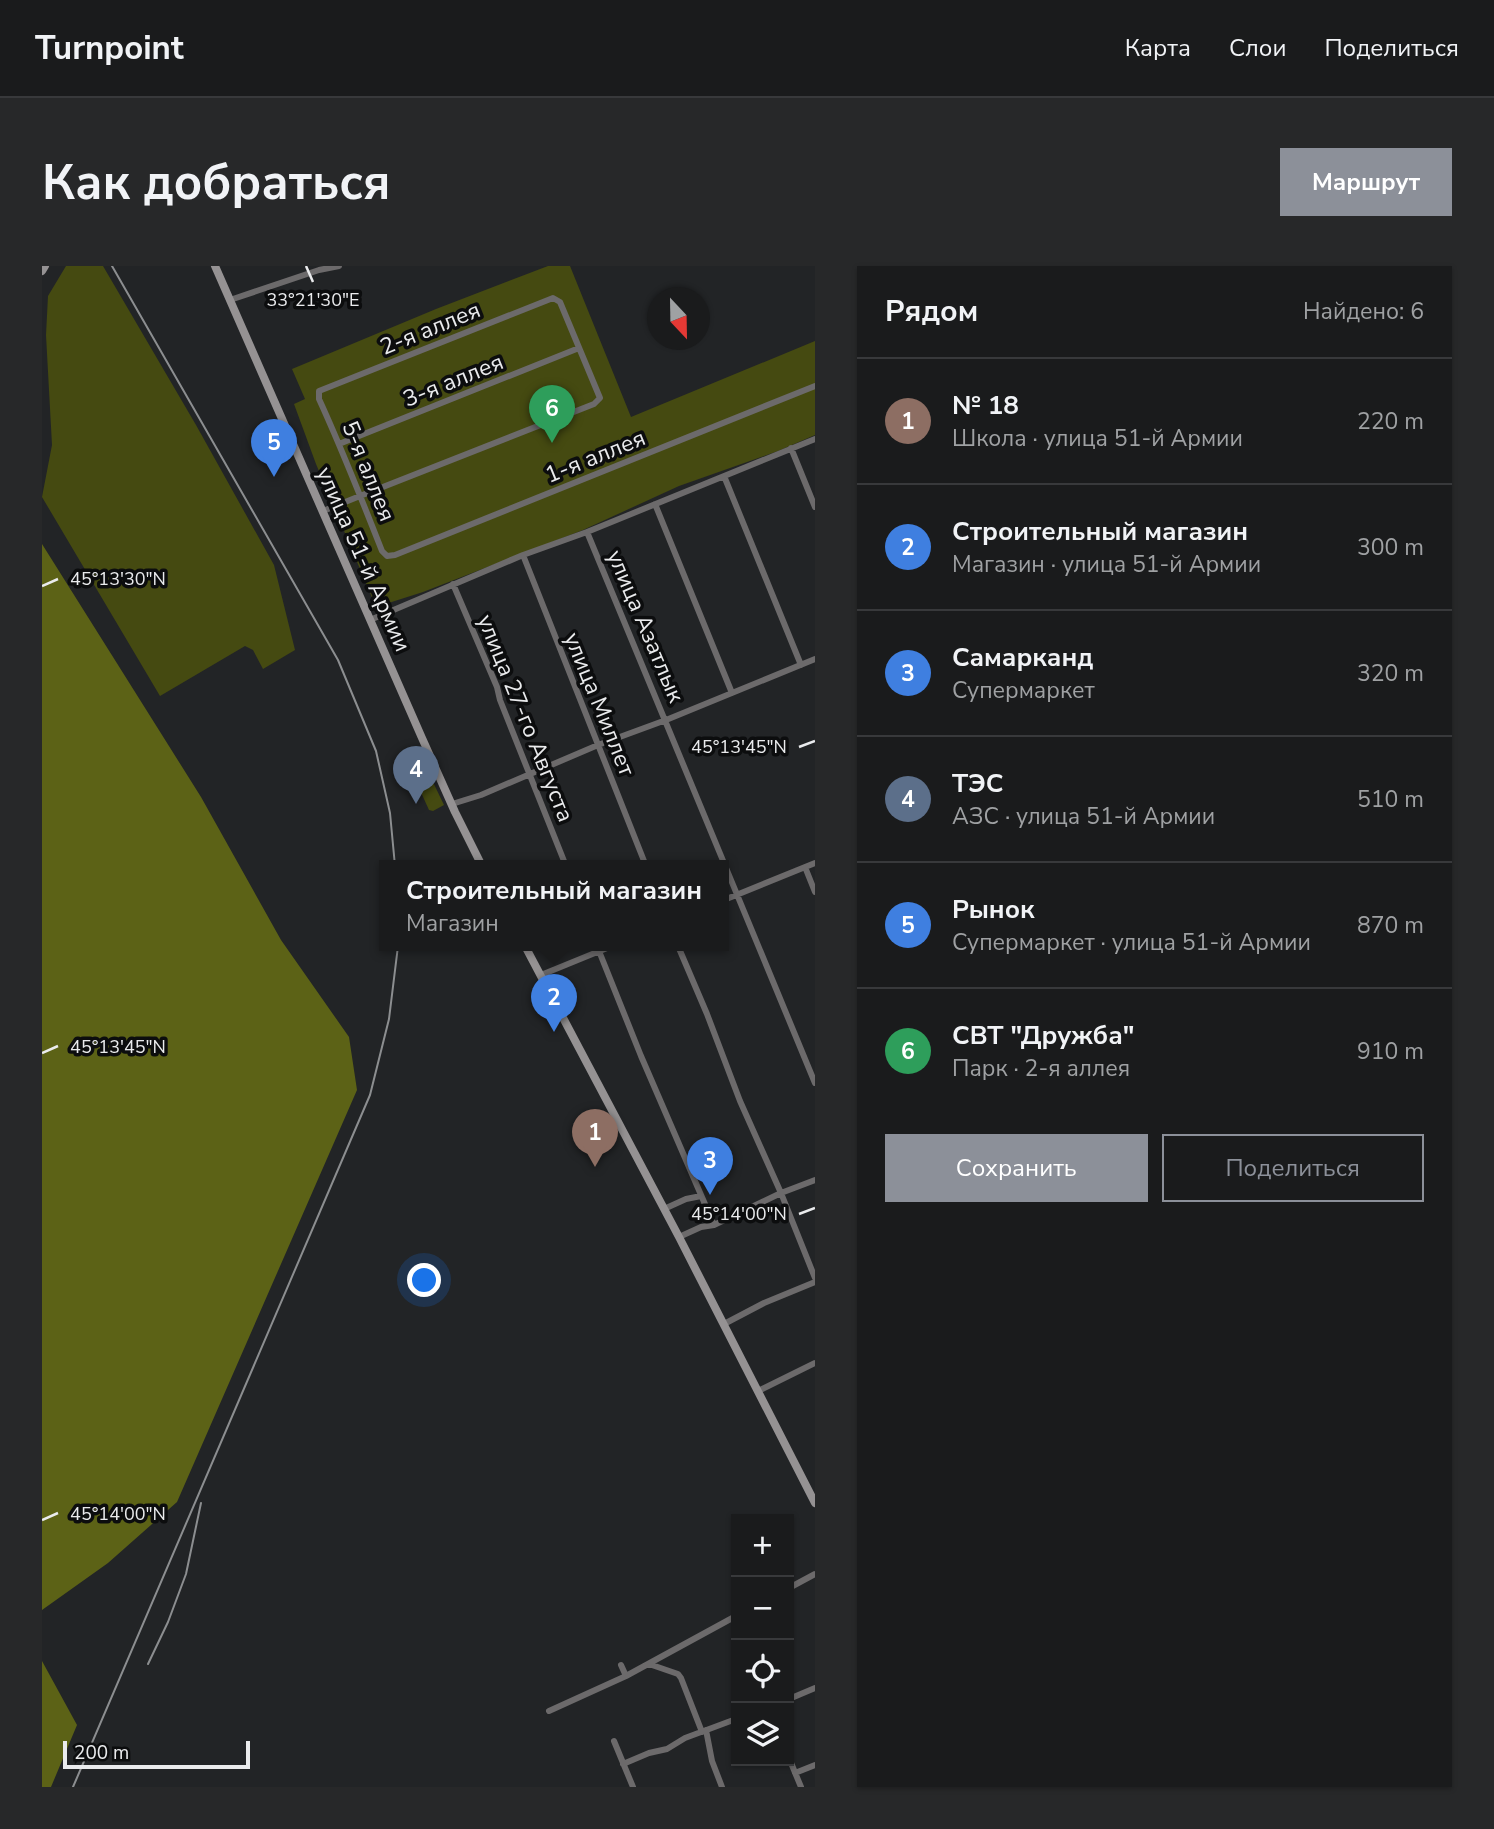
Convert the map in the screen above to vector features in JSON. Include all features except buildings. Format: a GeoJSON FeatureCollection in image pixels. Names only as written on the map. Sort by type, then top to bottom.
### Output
{"type":"FeatureCollection","features":[{"type":"Feature","properties":{"kind":"main road"},"geometry":{"type":"LineString","coordinates":[[42,271],[45,266]]}},
{"type":"Feature","properties":{"kind":"main road","name":"улица 51-й Армии"},"geometry":{"type":"LineString","coordinates":[[215,266],[370,620],[479,860]]}},
{"type":"Feature","properties":{"kind":"main road"},"geometry":{"type":"LineString","coordinates":[[528,951],[679,1237],[815,1503]]}},
{"type":"Feature","properties":{"kind":"street"},"geometry":{"type":"LineString","coordinates":[[230,300],[319,271],[343,266]]}},
{"type":"Feature","properties":{"kind":"street","name":"2-я аллея"},"geometry":{"type":"LineString","coordinates":[[319,399],[319,391],[553,298],[560,302],[579,348]]}},
{"type":"Feature","properties":{"kind":"street"},"geometry":{"type":"LineString","coordinates":[[323,511],[594,404],[600,398],[579,348]]}},
{"type":"Feature","properties":{"kind":"street","name":"3-я аллея"},"geometry":{"type":"LineString","coordinates":[[340,444],[579,348]]}},
{"type":"Feature","properties":{"kind":"street","name":"1-я аллея"},"geometry":{"type":"LineString","coordinates":[[387,556],[815,386]]}},
{"type":"Feature","properties":{"kind":"street","name":"5-я аллея"},"geometry":{"type":"LineString","coordinates":[[319,399],[340,444],[382,551],[387,556]]}},
{"type":"Feature","properties":{"kind":"street"},"geometry":{"type":"LineString","coordinates":[[370,620],[523,555],[587,532],[815,439]]}},
{"type":"Feature","properties":{"kind":"street"},"geometry":{"type":"LineString","coordinates":[[792,448],[815,507]]}},
{"type":"Feature","properties":{"kind":"street"},"geometry":{"type":"LineString","coordinates":[[724,476],[801,664]]}},
{"type":"Feature","properties":{"kind":"street"},"geometry":{"type":"LineString","coordinates":[[655,504],[732,693]]}},
{"type":"Feature","properties":{"kind":"street","name":"улица Азатлык"},"geometry":{"type":"LineString","coordinates":[[587,532],[722,860]]}},
{"type":"Feature","properties":{"kind":"street","name":"улица Миллет"},"geometry":{"type":"LineString","coordinates":[[523,555],[644,860]]}},
{"type":"Feature","properties":{"kind":"street","name":"улица 27-го Августа"},"geometry":{"type":"LineString","coordinates":[[453,584],[497,687],[564,860]]}},
{"type":"Feature","properties":{"kind":"street"},"geometry":{"type":"LineString","coordinates":[[452,804],[481,795],[597,745],[815,659]]}},
{"type":"Feature","properties":{"kind":"street"},"geometry":{"type":"LineString","coordinates":[[729,898],[815,863]]}},
{"type":"Feature","properties":{"kind":"street"},"geometry":{"type":"LineString","coordinates":[[805,867],[815,892]]}},
{"type":"Feature","properties":{"kind":"street","name":"улица Азатлык"},"geometry":{"type":"LineString","coordinates":[[729,878],[815,1083]]}},
{"type":"Feature","properties":{"kind":"street"},"geometry":{"type":"LineString","coordinates":[[541,975],[594,951]]}},
{"type":"Feature","properties":{"kind":"street"},"geometry":{"type":"LineString","coordinates":[[599,951],[672,1130],[714,1224]]}},
{"type":"Feature","properties":{"kind":"street"},"geometry":{"type":"LineString","coordinates":[[680,951],[815,1280],[724,1324]]}},
{"type":"Feature","properties":{"kind":"street"},"geometry":{"type":"LineString","coordinates":[[679,1237],[815,1180]]}},
{"type":"Feature","properties":{"kind":"street"},"geometry":{"type":"LineString","coordinates":[[664,1209],[686,1199],[701,1196]]}},
{"type":"Feature","properties":{"kind":"street"},"geometry":{"type":"LineString","coordinates":[[758,1391],[815,1363]]}},
{"type":"Feature","properties":{"kind":"street"},"geometry":{"type":"LineString","coordinates":[[794,1585],[815,1574]]}},
{"type":"Feature","properties":{"kind":"street"},"geometry":{"type":"LineString","coordinates":[[549,1711],[626,1676],[731,1619]]}},
{"type":"Feature","properties":{"kind":"street"},"geometry":{"type":"LineString","coordinates":[[649,1664],[678,1674],[681,1678],[704,1731],[722,1787]]}},
{"type":"Feature","properties":{"kind":"street"},"geometry":{"type":"LineString","coordinates":[[621,1665],[626,1676]]}},
{"type":"Feature","properties":{"kind":"street"},"geometry":{"type":"LineString","coordinates":[[794,1697],[815,1688]]}},
{"type":"Feature","properties":{"kind":"street"},"geometry":{"type":"LineString","coordinates":[[623,1763],[667,1749],[685,1738],[731,1721]]}},
{"type":"Feature","properties":{"kind":"street"},"geometry":{"type":"LineString","coordinates":[[614,1741],[633,1787]]}},
{"type":"Feature","properties":{"kind":"street"},"geometry":{"type":"LineString","coordinates":[[795,1773],[815,1765]]}},
{"type":"Feature","properties":{"kind":"street"},"geometry":{"type":"LineString","coordinates":[[792,1766],[801,1787]]}},
{"type":"Feature","properties":{"kind":"green space"},"geometry":{"type":"Polygon","coordinates":[[[66,266],[103,266],[274,565],[295,650],[263,669],[253,650],[245,646],[160,696],[42,497],[52,445],[46,335],[48,296],[66,266]]]}},
{"type":"Feature","properties":{"kind":"green space"},"geometry":{"type":"Polygon","coordinates":[[[548,266],[570,266],[631,417],[815,341],[815,435],[679,486],[583,530],[423,592],[376,607],[294,404],[305,399],[292,369],[548,266]]]}},
{"type":"Feature","properties":{"kind":"green space"},"geometry":{"type":"Polygon","coordinates":[[[42,544],[201,797],[281,940],[349,1037],[357,1090],[177,1502],[108,1563],[42,1610],[42,544]]]}},
{"type":"Feature","properties":{"kind":"green space"},"geometry":{"type":"Polygon","coordinates":[[[429,778],[444,805],[433,811],[429,810],[419,788],[420,784],[429,778]]]}},
{"type":"Feature","properties":{"kind":"green space"},"geometry":{"type":"Polygon","coordinates":[[[42,1661],[77,1725],[51,1787],[42,1787],[42,1661]]]}},
{"type":"Feature","properties":{"kind":"railway"},"geometry":{"type":"LineString","coordinates":[[112,266],[338,660],[376,751],[390,813],[394,860]]}},
{"type":"Feature","properties":{"kind":"railway"},"geometry":{"type":"LineString","coordinates":[[73,1787],[370,1095],[389,1019],[397,951]]}},
{"type":"Feature","properties":{"kind":"railway"},"geometry":{"type":"LineString","coordinates":[[148,1664],[186,1574],[201,1503]]}},
{"type":"Feature","properties":{"kind":"place","name":"СВТ \"Дружба\""},"geometry":{"type":"Point","coordinates":[552,443]}},
{"type":"Feature","properties":{"kind":"place","name":"Рынок"},"geometry":{"type":"Point","coordinates":[274,477]}},
{"type":"Feature","properties":{"kind":"place","name":"ТЭС"},"geometry":{"type":"Point","coordinates":[416,804]}},
{"type":"Feature","properties":{"kind":"place","name":"Строительный магазин"},"geometry":{"type":"Point","coordinates":[554,1032]}},
{"type":"Feature","properties":{"kind":"place","name":"№ 18"},"geometry":{"type":"Point","coordinates":[595,1167]}},
{"type":"Feature","properties":{"kind":"place","name":"Самарканд"},"geometry":{"type":"Point","coordinates":[710,1195]}}]}
